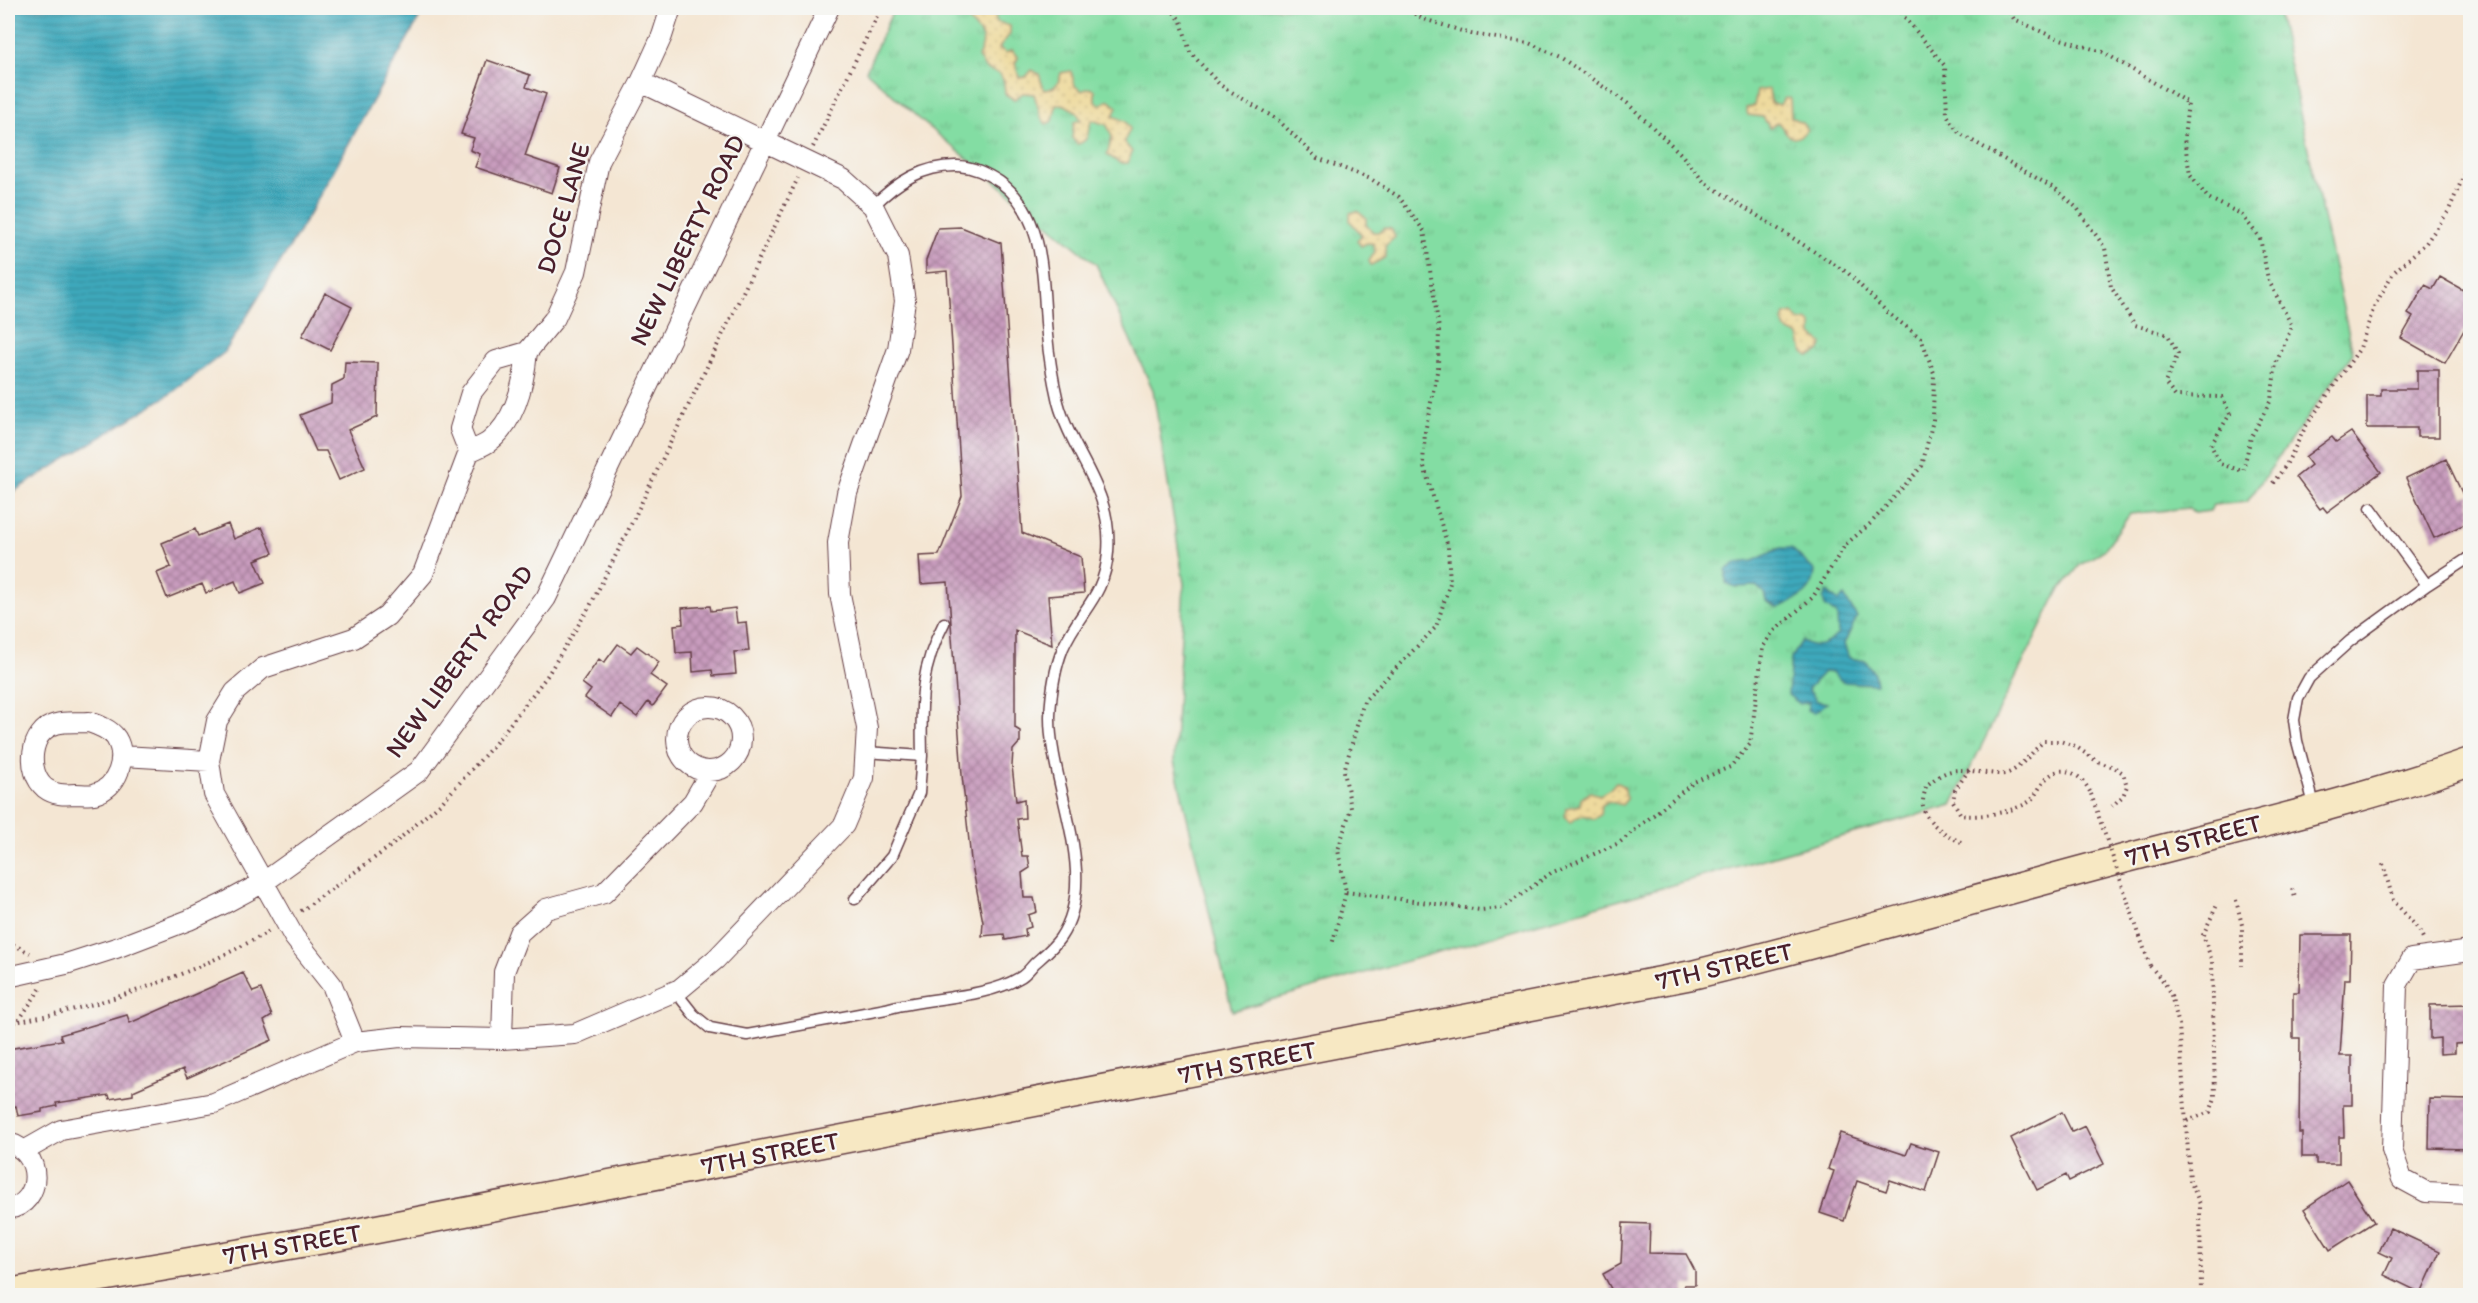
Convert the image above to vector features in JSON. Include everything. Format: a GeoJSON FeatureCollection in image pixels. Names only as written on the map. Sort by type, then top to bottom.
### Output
{"type":"FeatureCollection","features":[{"type":"Feature","properties":{"kind":"street","name":"DOCE LANE"},"geometry":{"type":"LineString","coordinates":[[527,352],[555,318],[576,272],[599,162],[641,82],[662,36],[671,8]]}},
{"type":"Feature","properties":{"kind":"street","name":"NEW LIBERTY ROAD"},"geometry":{"type":"LineString","coordinates":[[8,977],[116,948],[189,920],[264,882],[419,771],[546,598],[829,8]]}},
{"type":"Feature","properties":{"kind":"street"},"geometry":{"type":"LineString","coordinates":[[8,1209],[21,1204],[29,1196],[36,1174],[33,1162],[16,1147],[61,1130],[214,1102],[355,1042],[400,1037],[502,1039],[575,1034],[675,991],[716,959],[844,825],[864,778],[867,728],[840,594],[838,543],[847,493],[898,349],[905,301],[898,256],[873,206],[843,179],[641,82]]}},
{"type":"Feature","properties":{"kind":"street"},"geometry":{"type":"LineString","coordinates":[[355,1042],[332,985],[294,937],[214,794],[209,761],[217,721],[235,692],[263,668],[354,638],[387,615],[423,574],[469,452],[490,441],[511,416],[524,382],[527,352],[496,361],[471,393],[460,429],[469,452]]}},
{"type":"Feature","properties":{"kind":"street"},"geometry":{"type":"LineString","coordinates":[[88,722],[104,728],[116,737],[123,756],[119,773],[96,794],[62,795],[50,792],[38,782],[32,768],[33,749],[42,733],[55,724],[88,722]]}},
{"type":"Feature","properties":{"kind":"street"},"geometry":{"type":"LineString","coordinates":[[123,756],[209,761]]}},
{"type":"Feature","properties":{"kind":"street","name":"7TH STREET"},"geometry":{"type":"LineString","coordinates":[[8,1294],[330,1238],[1692,975],[1784,953],[2315,808],[2470,762]]}},
{"type":"Feature","properties":{"kind":"street"},"geometry":{"type":"LineString","coordinates":[[502,1039],[504,972],[519,933],[546,909],[604,893],[693,802],[711,771]]}},
{"type":"Feature","properties":{"kind":"street"},"geometry":{"type":"LineString","coordinates":[[2470,951],[2412,959],[2397,985],[2392,1150],[2402,1179],[2426,1192],[2470,1194]]}},
{"type":"Feature","properties":{"kind":"lane"},"geometry":{"type":"LineString","coordinates":[[675,991],[694,1014],[710,1028],[747,1035],[998,988],[1022,977],[1060,938],[1075,903],[1076,869],[1054,754],[1050,718],[1063,649],[1100,589],[1106,571],[1107,519],[1099,488],[1060,407],[1052,377],[1042,276],[1035,235],[1021,203],[1011,190],[977,169],[948,166],[911,175],[896,183],[873,206]]}},
{"type":"Feature","properties":{"kind":"lane"},"geometry":{"type":"LineString","coordinates":[[2371,508],[2427,585]]}},
{"type":"Feature","properties":{"kind":"lane"},"geometry":{"type":"LineString","coordinates":[[2315,808],[2297,741],[2294,720],[2298,698],[2309,678],[2350,641],[2470,557]]}},
{"type":"Feature","properties":{"kind":"lane"},"geometry":{"type":"LineString","coordinates":[[855,899],[892,856],[919,793],[922,756],[921,713],[926,667],[933,644],[944,623]]}},
{"type":"Feature","properties":{"kind":"lane"},"geometry":{"type":"LineString","coordinates":[[866,752],[922,756]]}},
{"type":"Feature","properties":{"kind":"path"},"geometry":{"type":"LineString","coordinates":[[1170,8],[1181,21],[1191,52],[1221,85],[1278,120],[1317,158],[1371,179],[1399,197],[1424,231],[1439,329],[1438,367],[1425,432],[1423,463],[1448,548],[1450,583],[1436,627],[1364,701],[1344,771],[1351,808],[1338,850],[1346,892],[1332,945]]}},
{"type":"Feature","properties":{"kind":"path"},"geometry":{"type":"LineString","coordinates":[[1346,892],[1481,910],[1503,908],[1551,873],[1618,843],[1694,782],[1730,767],[1750,744],[1763,647],[1772,633],[1813,597],[1845,545],[1871,523],[1922,466],[1933,420],[1934,373],[1921,338],[1888,313],[1848,273],[1704,182],[1681,154],[1627,103],[1560,57],[1530,43],[1471,34],[1424,20],[1403,8]]}},
{"type":"Feature","properties":{"kind":"path"},"geometry":{"type":"LineString","coordinates":[[1897,8],[1945,66],[1947,115],[1959,133],[2057,190],[2077,207],[2105,249],[2111,286],[2135,325],[2168,334],[2178,354],[2165,383],[2175,396],[2222,397],[2230,414],[2211,445],[2220,464],[2243,471],[2251,437],[2271,400],[2276,363],[2292,326],[2268,279],[2260,238],[2241,214],[2208,198],[2190,175],[2184,138],[2188,103],[2103,52],[2051,36],[2014,20],[2007,8]]}},
{"type":"Feature","properties":{"kind":"path"},"geometry":{"type":"LineString","coordinates":[[2273,483],[2286,465],[2306,426],[2360,348],[2374,307],[2393,273],[2426,243],[2448,212],[2470,161]]}},
{"type":"Feature","properties":{"kind":"path"},"geometry":{"type":"LineString","coordinates":[[1961,842],[1947,836],[1934,824],[1923,807],[1926,786],[1942,772],[1969,770],[2005,774],[2019,766],[2028,754],[2044,741],[2060,741],[2075,746],[2098,762],[2114,767],[2123,773],[2127,786],[2123,796],[2112,807]]}},
{"type":"Feature","properties":{"kind":"path"},"geometry":{"type":"LineString","coordinates":[[1969,770],[1955,790],[1953,801],[1961,815],[1976,818],[1999,813],[2029,801],[2048,776],[2065,771],[2076,774],[2087,785],[2091,794],[2150,966],[2164,982],[2171,995],[2179,1025],[2190,1180],[2200,1204],[2201,1296]]}},
{"type":"Feature","properties":{"kind":"path"},"geometry":{"type":"LineString","coordinates":[[2383,864],[2393,900],[2420,930],[2430,956]]}},
{"type":"Feature","properties":{"kind":"path"},"geometry":{"type":"LineString","coordinates":[[2292,889],[2295,897]]}},
{"type":"Feature","properties":{"kind":"path"},"geometry":{"type":"LineString","coordinates":[[2236,900],[2242,924],[2242,966]]}},
{"type":"Feature","properties":{"kind":"path"},"geometry":{"type":"LineString","coordinates":[[2187,1121],[2210,1112],[2215,1098],[2212,961],[2203,935],[2217,905]]}},
{"type":"Feature","properties":{"kind":"path"},"geometry":{"type":"LineString","coordinates":[[19,1021],[55,966]]}},
{"type":"Feature","properties":{"kind":"green space"},"geometry":{"type":"Polygon","coordinates":[[[894,8],[2277,8],[2353,353],[2247,502],[2213,505],[2210,511],[2195,513],[2188,508],[2130,514],[2104,550],[2080,565],[2058,592],[1952,805],[1232,1011],[1174,761],[1184,584],[1153,390],[1096,264],[924,123],[866,71],[894,8]]]}},
{"type":"Feature","properties":{"kind":"sand"},"geometry":{"type":"Polygon","coordinates":[[[975,8],[999,8],[995,10],[996,22],[1010,26],[1010,34],[999,48],[1006,53],[1012,50],[1018,58],[1015,63],[1019,78],[1026,77],[1032,70],[1039,74],[1044,90],[1056,85],[1061,73],[1071,71],[1075,86],[1082,91],[1089,88],[1095,90],[1095,102],[1100,105],[1109,100],[1117,107],[1113,116],[1125,121],[1130,129],[1124,142],[1132,152],[1128,163],[1120,163],[1107,155],[1112,137],[1107,125],[1092,120],[1086,138],[1077,144],[1072,138],[1074,122],[1081,120],[1076,111],[1063,104],[1056,105],[1053,121],[1046,124],[1041,117],[1034,94],[1023,93],[1014,99],[1005,94],[1004,82],[1000,74],[986,69],[978,57],[983,40],[968,20],[968,15],[975,8]]]}},
{"type":"Feature","properties":{"kind":"sand"},"geometry":{"type":"Polygon","coordinates":[[[1769,89],[1771,103],[1780,105],[1784,98],[1790,98],[1791,117],[1802,123],[1808,130],[1793,138],[1777,122],[1770,128],[1763,117],[1748,115],[1746,108],[1754,106],[1757,91],[1769,89]]]}},
{"type":"Feature","properties":{"kind":"sand"},"geometry":{"type":"Polygon","coordinates":[[[1357,211],[1366,218],[1366,225],[1373,232],[1380,232],[1384,228],[1391,229],[1395,237],[1385,246],[1386,257],[1371,265],[1369,261],[1375,252],[1374,244],[1367,243],[1361,246],[1357,240],[1362,235],[1350,221],[1350,213],[1357,211]]]}},
{"type":"Feature","properties":{"kind":"sand"},"geometry":{"type":"Polygon","coordinates":[[[1793,313],[1800,322],[1807,320],[1812,324],[1812,335],[1822,343],[1817,353],[1808,356],[1803,351],[1799,336],[1785,329],[1783,321],[1785,315],[1793,313]]]}},
{"type":"Feature","properties":{"kind":"sand"},"geometry":{"type":"Polygon","coordinates":[[[1616,782],[1624,786],[1627,799],[1622,805],[1608,801],[1601,806],[1600,815],[1594,819],[1581,816],[1570,823],[1565,816],[1566,808],[1580,805],[1581,799],[1590,792],[1600,795],[1616,782]]]}},
{"type":"Feature","properties":{"kind":"water"},"geometry":{"type":"Polygon","coordinates":[[[8,8],[425,8],[299,232],[225,352],[172,393],[8,495],[8,8]]]}},
{"type":"Feature","properties":{"kind":"water"},"geometry":{"type":"Polygon","coordinates":[[[1780,548],[1791,548],[1815,571],[1811,585],[1803,595],[1778,608],[1766,601],[1764,593],[1756,586],[1736,587],[1726,583],[1726,570],[1736,563],[1753,561],[1780,548]]]}},
{"type":"Feature","properties":{"kind":"water"},"geometry":{"type":"Polygon","coordinates":[[[1827,592],[1839,601],[1844,596],[1857,617],[1844,644],[1849,658],[1866,661],[1874,673],[1876,684],[1843,682],[1832,673],[1824,672],[1808,689],[1817,701],[1827,703],[1814,713],[1807,710],[1809,702],[1800,704],[1788,695],[1791,657],[1802,641],[1817,646],[1830,641],[1838,634],[1837,615],[1825,606],[1823,599],[1827,592]]]}},
{"type":"Feature","properties":{"kind":"building"},"geometry":{"type":"Polygon","coordinates":[[[487,60],[530,75],[526,87],[546,94],[525,156],[560,168],[552,193],[475,167],[480,154],[470,150],[474,138],[461,134],[487,60]]]}},
{"type":"Feature","properties":{"kind":"building"},"geometry":{"type":"Polygon","coordinates":[[[961,227],[1001,243],[1022,533],[1081,557],[1084,593],[1048,596],[1052,645],[1015,630],[1015,728],[1020,731],[1020,742],[1013,750],[1012,766],[1016,801],[1024,799],[1025,818],[1017,819],[1022,856],[1028,856],[1030,868],[1022,873],[1024,898],[1034,898],[1037,912],[1028,915],[1031,927],[1025,929],[1026,936],[1005,940],[1004,934],[982,936],[983,922],[971,860],[962,775],[948,582],[921,584],[919,556],[939,555],[962,496],[947,271],[926,273],[926,260],[938,228],[961,227]]]}},
{"type":"Feature","properties":{"kind":"building"},"geometry":{"type":"Polygon","coordinates":[[[2440,277],[2470,294],[2470,334],[2464,330],[2445,363],[2401,338],[2413,317],[2408,314],[2425,285],[2433,289],[2440,277]]]}},
{"type":"Feature","properties":{"kind":"building"},"geometry":{"type":"Polygon","coordinates":[[[325,293],[352,307],[330,350],[302,336],[325,293]]]}},
{"type":"Feature","properties":{"kind":"building"},"geometry":{"type":"Polygon","coordinates":[[[345,362],[378,363],[377,417],[348,430],[365,468],[339,480],[326,451],[316,451],[300,415],[331,403],[332,385],[344,379],[345,362]]]}},
{"type":"Feature","properties":{"kind":"building"},"geometry":{"type":"Polygon","coordinates":[[[2417,370],[2439,370],[2439,437],[2417,437],[2417,428],[2367,428],[2367,396],[2381,396],[2381,389],[2417,389],[2417,370]]]}},
{"type":"Feature","properties":{"kind":"building"},"geometry":{"type":"Polygon","coordinates":[[[2351,432],[2381,472],[2327,512],[2323,507],[2320,509],[2296,477],[2311,465],[2305,457],[2332,437],[2336,442],[2351,432]]]}},
{"type":"Feature","properties":{"kind":"building"},"geometry":{"type":"Polygon","coordinates":[[[2446,459],[2464,497],[2470,495],[2470,522],[2434,538],[2406,478],[2446,459]]]}},
{"type":"Feature","properties":{"kind":"building"},"geometry":{"type":"Polygon","coordinates":[[[228,524],[234,539],[262,527],[273,553],[255,560],[265,583],[240,593],[235,581],[206,593],[202,584],[167,598],[157,573],[171,567],[162,543],[195,529],[198,536],[228,524]]]}},
{"type":"Feature","properties":{"kind":"building"},"geometry":{"type":"Polygon","coordinates":[[[710,606],[711,611],[735,608],[737,623],[746,622],[749,651],[734,652],[736,674],[713,676],[712,670],[693,672],[692,652],[676,653],[674,625],[683,624],[682,608],[710,606]]]}},
{"type":"Feature","properties":{"kind":"building"},"geometry":{"type":"Polygon","coordinates":[[[618,644],[631,653],[637,646],[659,662],[650,675],[667,687],[653,706],[648,702],[637,717],[620,705],[612,717],[585,698],[591,690],[582,683],[599,659],[604,663],[618,644]]]}},
{"type":"Feature","properties":{"kind":"building"},"geometry":{"type":"Polygon","coordinates":[[[2300,935],[2351,935],[2350,979],[2345,979],[2340,1056],[2352,1056],[2352,1105],[2343,1105],[2344,1137],[2339,1137],[2339,1164],[2316,1164],[2316,1157],[2302,1157],[2302,1133],[2299,1133],[2300,1038],[2293,1038],[2293,992],[2299,992],[2300,935]]]}},
{"type":"Feature","properties":{"kind":"building"},"geometry":{"type":"Polygon","coordinates":[[[243,973],[253,992],[261,989],[272,1016],[264,1021],[272,1040],[187,1078],[183,1069],[133,1091],[133,1095],[110,1099],[109,1095],[56,1103],[57,1106],[42,1109],[42,1112],[18,1116],[16,1106],[8,1107],[8,1049],[62,1040],[60,1035],[127,1015],[130,1023],[243,973]]]}},
{"type":"Feature","properties":{"kind":"building"},"geometry":{"type":"Polygon","coordinates":[[[2470,1004],[2470,1043],[2455,1044],[2455,1053],[2440,1054],[2440,1038],[2430,1039],[2430,1005],[2470,1004]]]}},
{"type":"Feature","properties":{"kind":"building"},"geometry":{"type":"Polygon","coordinates":[[[2430,1099],[2470,1100],[2470,1149],[2429,1148],[2430,1099]]]}},
{"type":"Feature","properties":{"kind":"building"},"geometry":{"type":"Polygon","coordinates":[[[2062,1112],[2072,1132],[2085,1126],[2104,1164],[2069,1181],[2066,1175],[2037,1190],[2011,1138],[2062,1112]]]}},
{"type":"Feature","properties":{"kind":"building"},"geometry":{"type":"Polygon","coordinates":[[[1840,1133],[1906,1155],[1911,1143],[1939,1152],[1926,1192],[1890,1180],[1886,1191],[1857,1181],[1844,1221],[1820,1213],[1834,1171],[1828,1169],[1840,1133]]]}},
{"type":"Feature","properties":{"kind":"building"},"geometry":{"type":"Polygon","coordinates":[[[2347,1180],[2374,1222],[2330,1250],[2304,1209],[2347,1180]]]}},
{"type":"Feature","properties":{"kind":"building"},"geometry":{"type":"Polygon","coordinates":[[[1623,1223],[1650,1224],[1649,1253],[1686,1254],[1695,1271],[1695,1285],[1684,1285],[1684,1296],[1615,1296],[1603,1274],[1621,1264],[1623,1223]]]}},
{"type":"Feature","properties":{"kind":"building"},"geometry":{"type":"Polygon","coordinates":[[[2390,1228],[2440,1251],[2421,1293],[2384,1275],[2392,1258],[2379,1252],[2390,1228]]]}}]}
